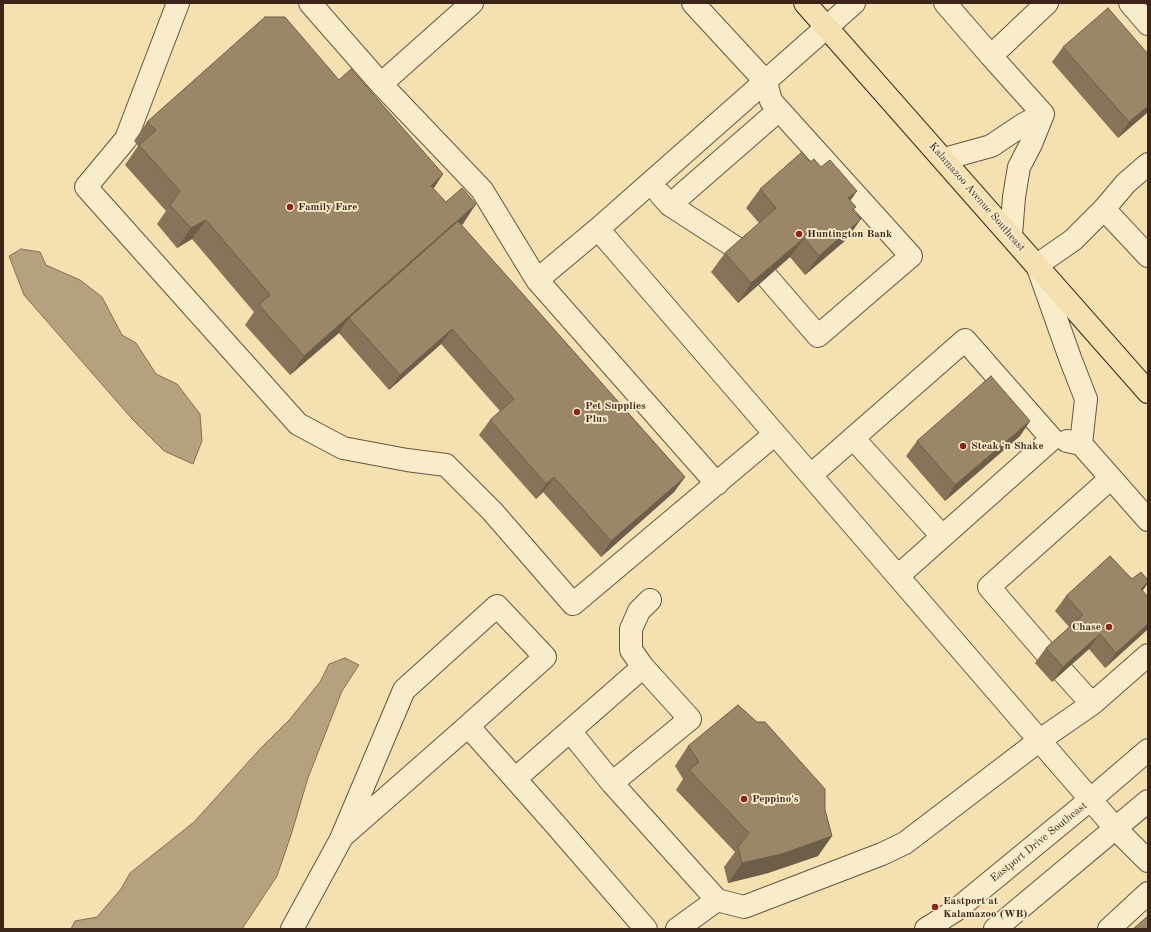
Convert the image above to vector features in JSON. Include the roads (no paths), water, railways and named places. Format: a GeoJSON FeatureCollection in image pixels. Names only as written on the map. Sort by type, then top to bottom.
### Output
{"type":"FeatureCollection","features":[{"type":"Feature","properties":{"kind":"main road","name":"Kalamazoo Avenue Southeast"},"geometry":{"type":"LineString","coordinates":[[805,3],[1148,392]]}},
{"type":"Feature","properties":{"kind":"street"},"geometry":{"type":"LineString","coordinates":[[178,3],[126,139],[86,187],[298,424],[343,448],[407,460],[446,465],[492,511],[573,604],[775,434]]}},
{"type":"Feature","properties":{"kind":"street"},"geometry":{"type":"LineString","coordinates":[[310,3],[381,84],[482,190],[537,280],[717,484]]}},
{"type":"Feature","properties":{"kind":"street"},"geometry":{"type":"LineString","coordinates":[[381,84],[472,3]]}},
{"type":"Feature","properties":{"kind":"street"},"geometry":{"type":"LineString","coordinates":[[693,3],[766,82],[771,101],[911,256],[818,336],[767,277]]}},
{"type":"Feature","properties":{"kind":"street"},"geometry":{"type":"LineString","coordinates":[[537,280],[598,229],[854,3]]}},
{"type":"Feature","properties":{"kind":"street"},"geometry":{"type":"LineString","coordinates":[[945,3],[1043,114]]}},
{"type":"Feature","properties":{"kind":"street"},"geometry":{"type":"LineString","coordinates":[[991,56],[1047,3]]}},
{"type":"Feature","properties":{"kind":"street"},"geometry":{"type":"LineString","coordinates":[[1130,3],[1148,24]]}},
{"type":"Feature","properties":{"kind":"street"},"geometry":{"type":"LineString","coordinates":[[670,205],[780,110]]}},
{"type":"Feature","properties":{"kind":"street"},"geometry":{"type":"LineString","coordinates":[[944,159],[991,146],[1024,124],[1043,114]]}},
{"type":"Feature","properties":{"kind":"street"},"geometry":{"type":"LineString","coordinates":[[1011,235],[1014,197],[1020,167],[1043,114]]}},
{"type":"Feature","properties":{"kind":"street"},"geometry":{"type":"LineString","coordinates":[[1081,444],[1086,399],[1037,265],[1072,240],[1104,209],[1126,183],[1148,164]]}},
{"type":"Feature","properties":{"kind":"street"},"geometry":{"type":"LineString","coordinates":[[650,183],[670,205],[738,249]]}},
{"type":"Feature","properties":{"kind":"street"},"geometry":{"type":"LineString","coordinates":[[1104,209],[1148,256]]}},
{"type":"Feature","properties":{"kind":"street"},"geometry":{"type":"LineString","coordinates":[[598,229],[1116,829],[1148,861]]}},
{"type":"Feature","properties":{"kind":"street"},"geometry":{"type":"LineString","coordinates":[[811,476],[965,340],[1052,439],[1081,444],[1148,520]]}},
{"type":"Feature","properties":{"kind":"street"},"geometry":{"type":"LineString","coordinates":[[853,438],[942,536]]}},
{"type":"Feature","properties":{"kind":"street"},"geometry":{"type":"LineString","coordinates":[[898,576],[1052,439]]}},
{"type":"Feature","properties":{"kind":"street"},"geometry":{"type":"LineString","coordinates":[[1046,653],[989,587],[1111,478]]}},
{"type":"Feature","properties":{"kind":"street"},"geometry":{"type":"LineString","coordinates":[[612,783],[690,719],[643,668],[631,650],[631,630],[639,611],[650,600]]}},
{"type":"Feature","properties":{"kind":"street"},"geometry":{"type":"LineString","coordinates":[[292,929],[340,839],[404,690],[497,606],[545,657],[340,839]]}},
{"type":"Feature","properties":{"kind":"street"},"geometry":{"type":"LineString","coordinates":[[570,731],[612,783],[718,900],[744,907],[882,854],[905,843],[1040,740],[1092,704],[1148,655]]}},
{"type":"Feature","properties":{"kind":"street"},"geometry":{"type":"LineString","coordinates":[[515,779],[643,668]]}},
{"type":"Feature","properties":{"kind":"street"},"geometry":{"type":"LineString","coordinates":[[1063,672],[1092,704]]}},
{"type":"Feature","properties":{"kind":"street"},"geometry":{"type":"LineString","coordinates":[[468,726],[646,929]]}},
{"type":"Feature","properties":{"kind":"street","name":"Eastport Drive Southeast"},"geometry":{"type":"LineString","coordinates":[[941,925],[956,910],[1148,750]]}},
{"type":"Feature","properties":{"kind":"street"},"geometry":{"type":"LineString","coordinates":[[995,929],[1148,801]]}},
{"type":"Feature","properties":{"kind":"street"},"geometry":{"type":"LineString","coordinates":[[1109,929],[1148,893]]}},
{"type":"Feature","properties":{"kind":"street"},"geometry":{"type":"LineString","coordinates":[[677,929],[718,900]]}},
{"type":"Feature","properties":{"kind":"place","name":"Family Fare"},"geometry":{"type":"Point","coordinates":[290,207]}},
{"type":"Feature","properties":{"kind":"place","name":"Huntington Bank"},"geometry":{"type":"Point","coordinates":[799,234]}},
{"type":"Feature","properties":{"kind":"place","name":"Pet Supplies Plus"},"geometry":{"type":"Point","coordinates":[577,412]}},
{"type":"Feature","properties":{"kind":"place","name":"Steak 'n Shake"},"geometry":{"type":"Point","coordinates":[963,446]}},
{"type":"Feature","properties":{"kind":"place","name":"Chase"},"geometry":{"type":"Point","coordinates":[1109,627]}},
{"type":"Feature","properties":{"kind":"place","name":"Peppino's"},"geometry":{"type":"Point","coordinates":[744,799]}},
{"type":"Feature","properties":{"kind":"place","name":"Eastport at Kalamazoo (WB)"},"geometry":{"type":"Point","coordinates":[935,907]}}]}
